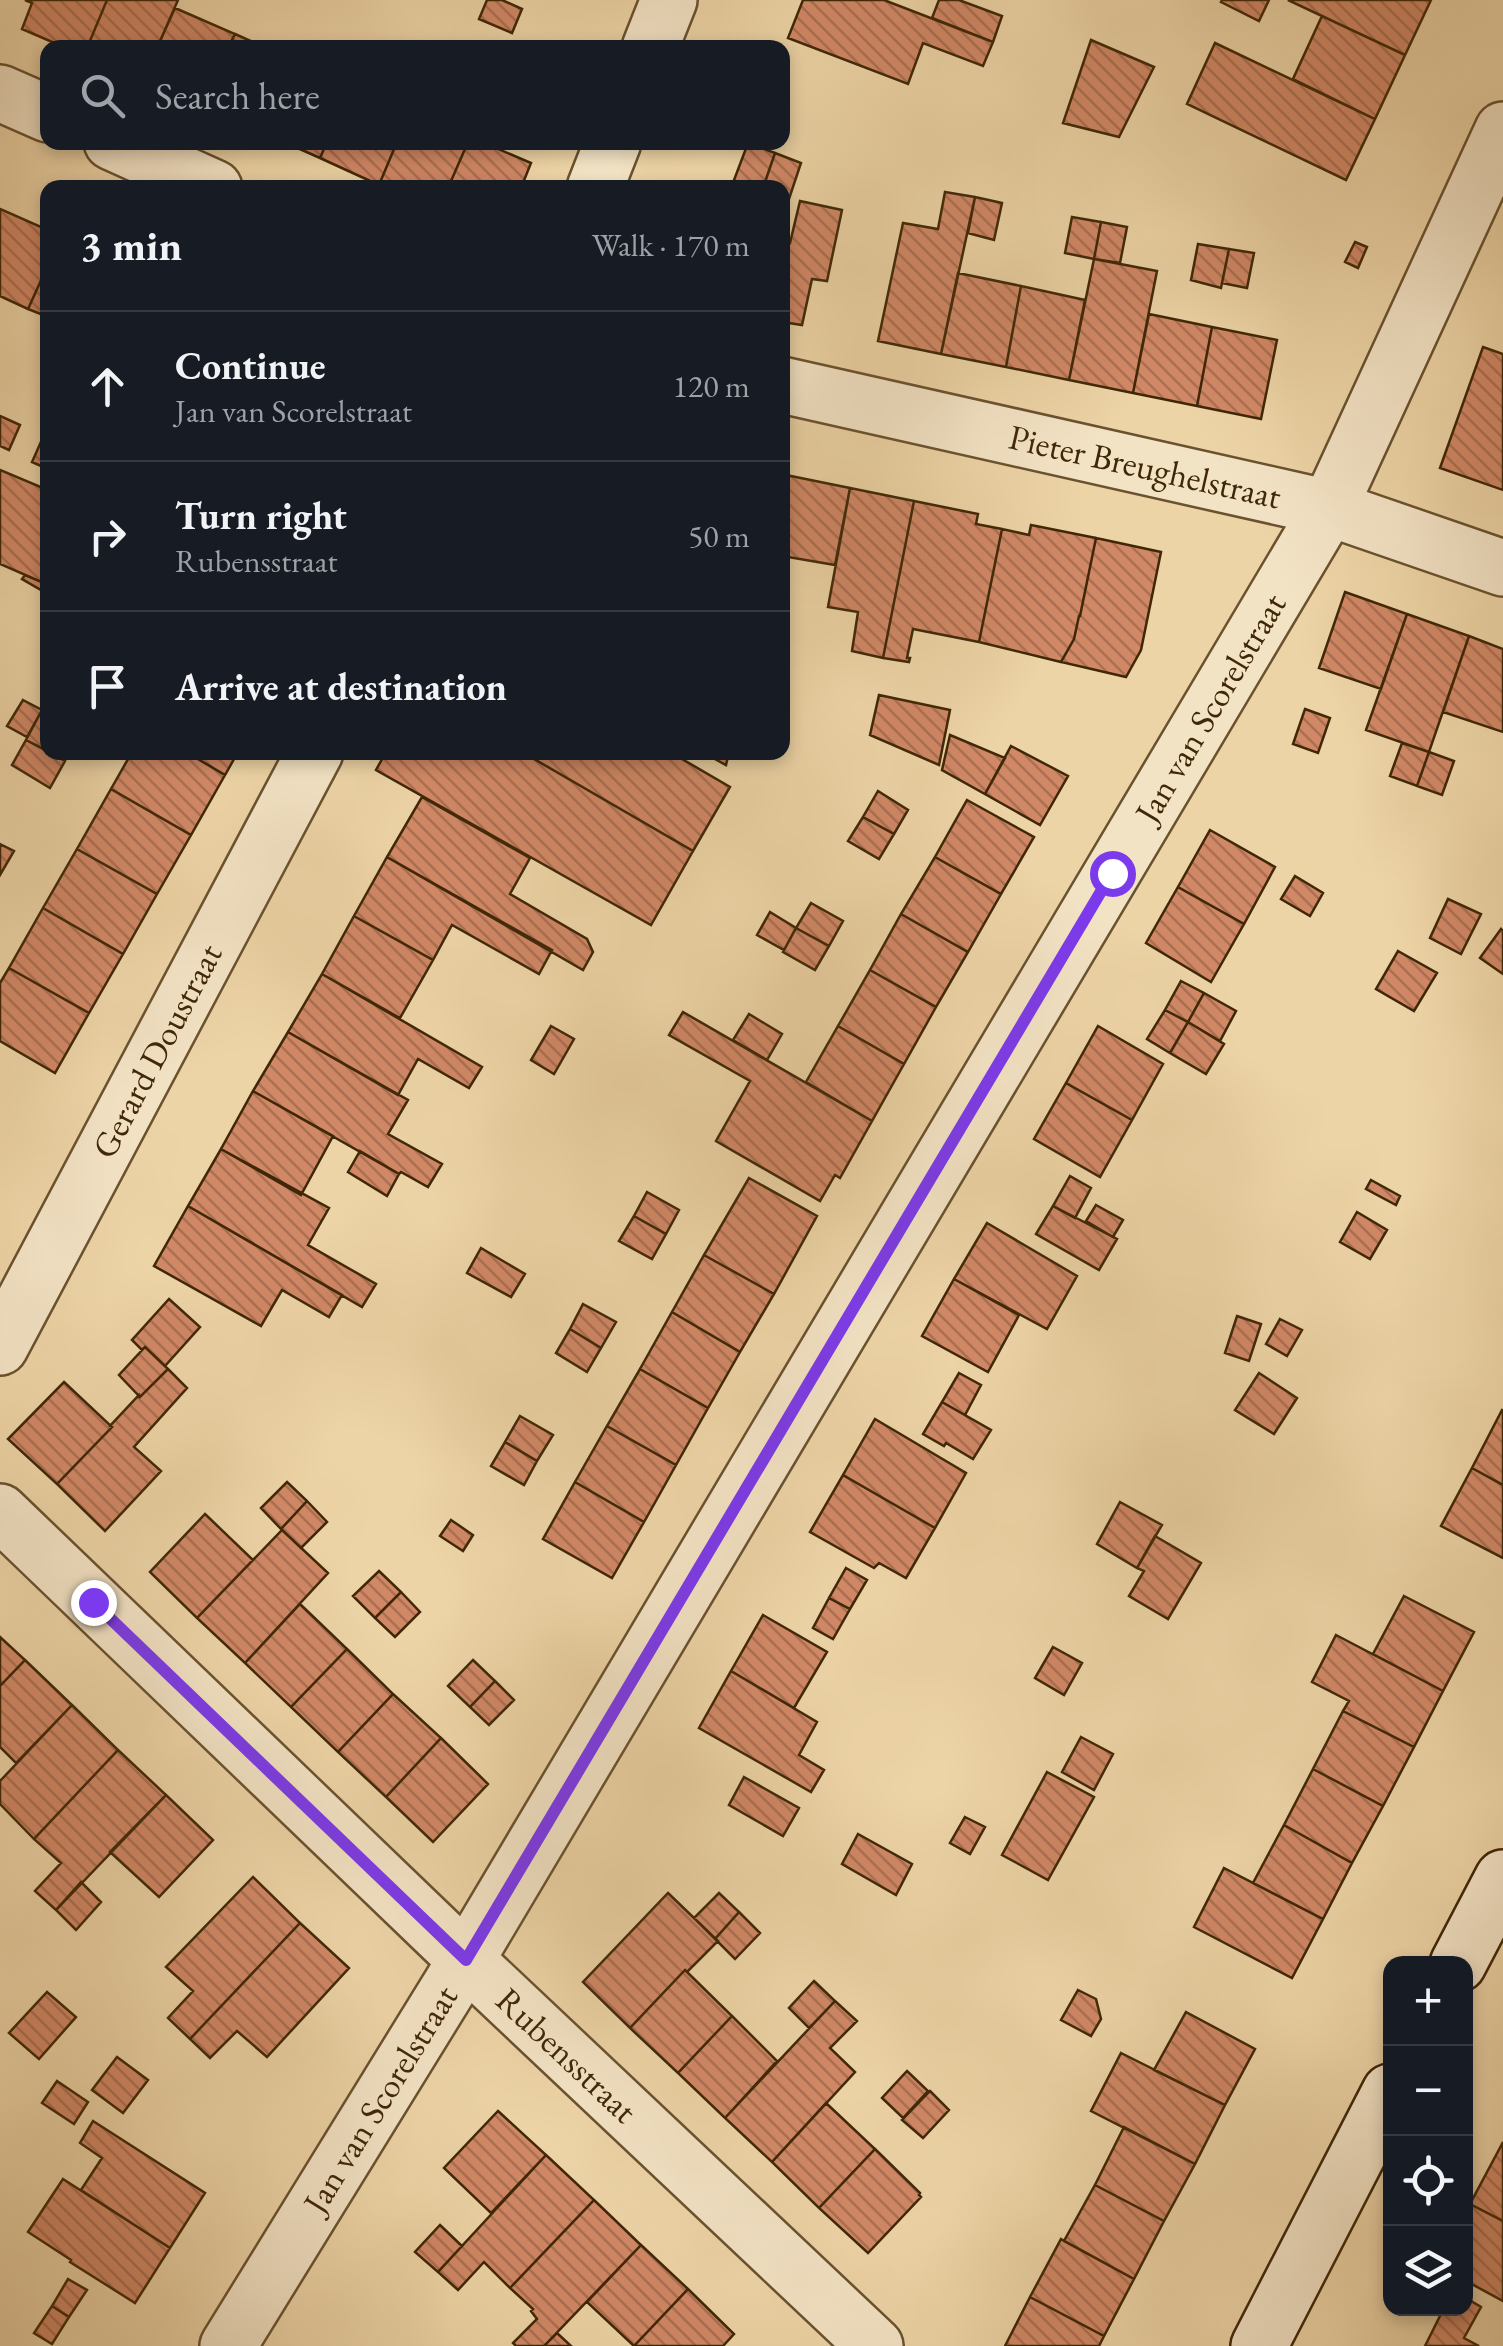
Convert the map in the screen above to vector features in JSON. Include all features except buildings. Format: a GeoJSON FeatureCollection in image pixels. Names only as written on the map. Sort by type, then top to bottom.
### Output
{"type":"FeatureCollection","features":[{"type":"Feature","properties":{"kind":"street"},"geometry":{"type":"LineString","coordinates":[[653,40],[669,0]]}},
{"type":"Feature","properties":{"kind":"street"},"geometry":{"type":"LineString","coordinates":[[0,94],[40,111]]}},
{"type":"Feature","properties":{"kind":"street","name":"Jan van Scorelstraat"},"geometry":{"type":"LineString","coordinates":[[228,2346],[466,1960],[1330,508],[1503,130]]}},
{"type":"Feature","properties":{"kind":"street"},"geometry":{"type":"LineString","coordinates":[[130,150],[196,180]]}},
{"type":"Feature","properties":{"kind":"street"},"geometry":{"type":"LineString","coordinates":[[598,180],[610,150]]}},
{"type":"Feature","properties":{"kind":"street","name":"Pieter Breughelstraat"},"geometry":{"type":"LineString","coordinates":[[790,387],[1330,508],[1503,568]]}},
{"type":"Feature","properties":{"kind":"street","name":"Gerard Doustraat"},"geometry":{"type":"LineString","coordinates":[[0,1347],[311,760]]}},
{"type":"Feature","properties":{"kind":"street","name":"Rubensstraat"},"geometry":{"type":"LineString","coordinates":[[0,1512],[874,2346]]}},
{"type":"Feature","properties":{"kind":"street"},"geometry":{"type":"LineString","coordinates":[[1462,1956],[1503,1878]]}},
{"type":"Feature","properties":{"kind":"street"},"geometry":{"type":"LineString","coordinates":[[1259,2346],[1383,2106]]}},
{"type":"Feature","properties":{"kind":"route"},"geometry":{"type":"LineString","coordinates":[[93,1602],[466,1960],[1112,873]]}}]}
